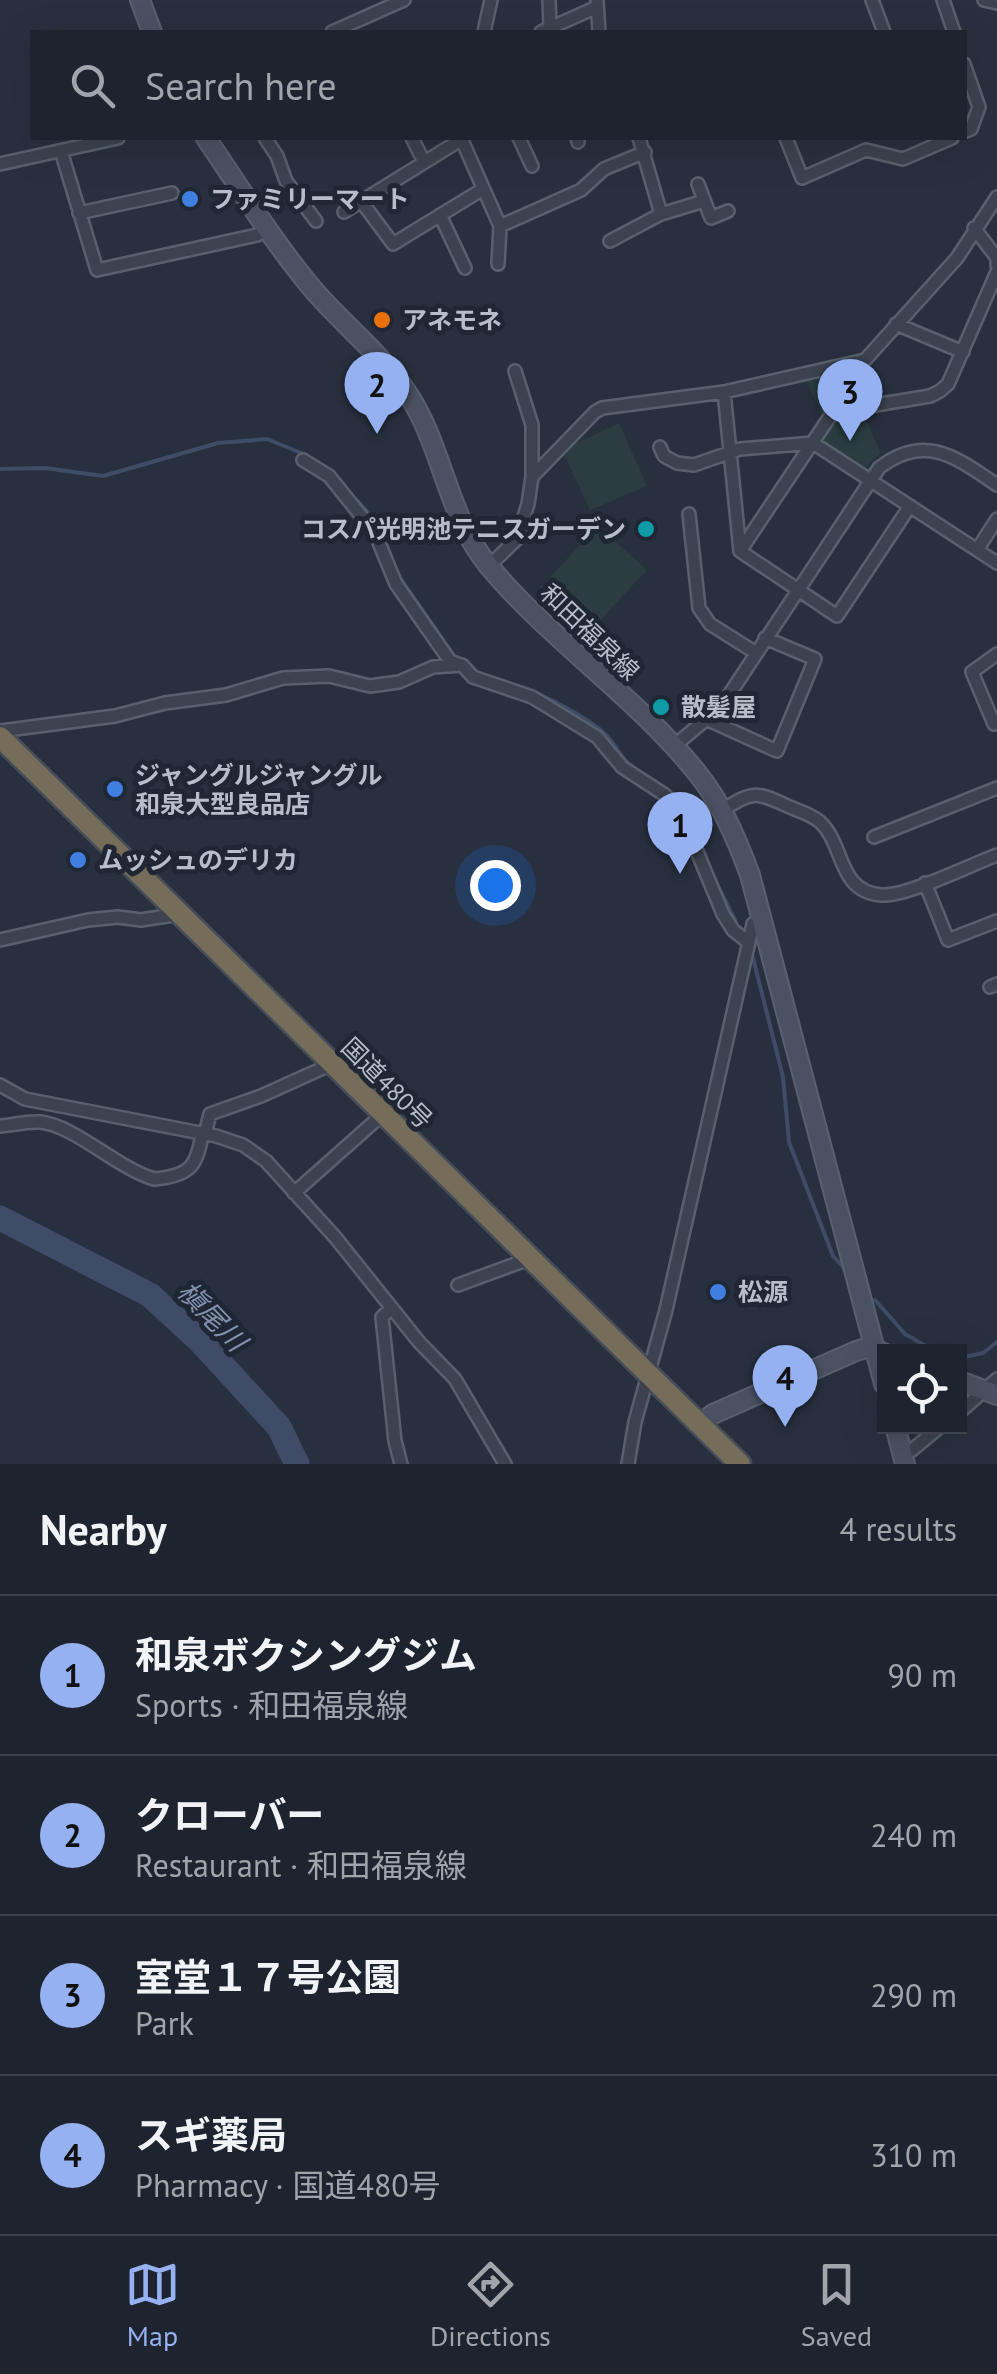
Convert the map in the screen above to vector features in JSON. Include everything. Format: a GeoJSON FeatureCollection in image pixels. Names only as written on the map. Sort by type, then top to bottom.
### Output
{"type":"FeatureCollection","features":[{"type":"Feature","properties":{"kind":"highway","name":"国道480号"},"geometry":{"type":"LineString","coordinates":[[0,734],[740,1464]]}},
{"type":"Feature","properties":{"kind":"main road"},"geometry":{"type":"LineString","coordinates":[[140,0],[151,30]]}},
{"type":"Feature","properties":{"kind":"main road","name":"和田福泉線"},"geometry":{"type":"LineString","coordinates":[[207,140],[311,287],[391,370],[411,398],[463,526],[489,566],[674,746],[722,810],[750,876],[878,1344]]}},
{"type":"Feature","properties":{"kind":"main road"},"geometry":{"type":"LineString","coordinates":[[700,1425],[713,1414],[856,1350],[877,1352]]}},
{"type":"Feature","properties":{"kind":"main road"},"geometry":{"type":"LineString","coordinates":[[967,1382],[993,1388]]}},
{"type":"Feature","properties":{"kind":"main road"},"geometry":{"type":"LineString","coordinates":[[897,1434],[903,1459]]}},
{"type":"Feature","properties":{"kind":"street"},"geometry":{"type":"LineString","coordinates":[[339,30],[404,0]]}},
{"type":"Feature","properties":{"kind":"street"},"geometry":{"type":"LineString","coordinates":[[484,30],[491,0]]}},
{"type":"Feature","properties":{"kind":"street"},"geometry":{"type":"LineString","coordinates":[[545,30],[549,0]]}},
{"type":"Feature","properties":{"kind":"street"},"geometry":{"type":"LineString","coordinates":[[872,0],[883,30]]}},
{"type":"Feature","properties":{"kind":"street"},"geometry":{"type":"LineString","coordinates":[[943,0],[953,30]]}},
{"type":"Feature","properties":{"kind":"street"},"geometry":{"type":"LineString","coordinates":[[984,0],[997,3]]}},
{"type":"Feature","properties":{"kind":"street"},"geometry":{"type":"LineString","coordinates":[[545,30],[597,4],[599,30]]}},
{"type":"Feature","properties":{"kind":"street"},"geometry":{"type":"LineString","coordinates":[[967,73],[979,107],[972,129],[967,131]]}},
{"type":"Feature","properties":{"kind":"street"},"geometry":{"type":"LineString","coordinates":[[0,164],[109,140]]}},
{"type":"Feature","properties":{"kind":"street"},"geometry":{"type":"LineString","coordinates":[[266,140],[308,217]]}},
{"type":"Feature","properties":{"kind":"street"},"geometry":{"type":"LineString","coordinates":[[413,140],[424,162]]}},
{"type":"Feature","properties":{"kind":"street"},"geometry":{"type":"LineString","coordinates":[[344,212],[459,140]]}},
{"type":"Feature","properties":{"kind":"street"},"geometry":{"type":"LineString","coordinates":[[463,140],[500,226],[498,264]]}},
{"type":"Feature","properties":{"kind":"street"},"geometry":{"type":"LineString","coordinates":[[520,140],[532,166]]}},
{"type":"Feature","properties":{"kind":"street"},"geometry":{"type":"LineString","coordinates":[[640,140],[660,214]]}},
{"type":"Feature","properties":{"kind":"street"},"geometry":{"type":"LineString","coordinates":[[787,140],[802,178],[864,144],[903,159],[926,143]]}},
{"type":"Feature","properties":{"kind":"street"},"geometry":{"type":"LineString","coordinates":[[61,151],[97,270],[257,235],[268,228]]}},
{"type":"Feature","properties":{"kind":"street"},"geometry":{"type":"LineString","coordinates":[[500,226],[581,190],[604,169],[645,152]]}},
{"type":"Feature","properties":{"kind":"street"},"geometry":{"type":"LineString","coordinates":[[265,164],[278,156]]}},
{"type":"Feature","properties":{"kind":"street"},"geometry":{"type":"LineString","coordinates":[[698,184],[710,218],[728,212]]}},
{"type":"Feature","properties":{"kind":"street"},"geometry":{"type":"LineString","coordinates":[[361,201],[392,244],[483,188]]}},
{"type":"Feature","properties":{"kind":"street"},"geometry":{"type":"LineString","coordinates":[[79,214],[140,193],[172,192]]}},
{"type":"Feature","properties":{"kind":"street"},"geometry":{"type":"LineString","coordinates":[[532,477],[578,426],[602,408],[724,392],[865,360],[957,258],[997,197]]}},
{"type":"Feature","properties":{"kind":"street"},"geometry":{"type":"LineString","coordinates":[[610,241],[626,239],[660,214],[704,201]]}},
{"type":"Feature","properties":{"kind":"street"},"geometry":{"type":"LineString","coordinates":[[440,215],[465,268]]}},
{"type":"Feature","properties":{"kind":"street"},"geometry":{"type":"LineString","coordinates":[[740,551],[833,412],[930,396],[948,384],[997,269],[996,258],[974,228]]}},
{"type":"Feature","properties":{"kind":"street"},"geometry":{"type":"LineString","coordinates":[[896,324],[963,352]]}},
{"type":"Feature","properties":{"kind":"street"},"geometry":{"type":"LineString","coordinates":[[489,566],[517,539],[532,477],[532,425],[515,371]]}},
{"type":"Feature","properties":{"kind":"street"},"geometry":{"type":"LineString","coordinates":[[724,392],[740,551],[837,616],[910,506]]}},
{"type":"Feature","properties":{"kind":"street"},"geometry":{"type":"LineString","coordinates":[[660,448],[664,456],[686,466],[740,449],[812,443],[997,562]]}},
{"type":"Feature","properties":{"kind":"street"},"geometry":{"type":"LineString","coordinates":[[674,746],[721,707],[872,479],[890,460],[922,450],[955,456],[997,485]]}},
{"type":"Feature","properties":{"kind":"street"},"geometry":{"type":"LineString","coordinates":[[302,460],[329,476],[376,532],[396,584],[450,661],[474,677],[532,697],[597,737],[622,768],[665,795],[683,818],[723,914],[733,930],[749,942]]}},
{"type":"Feature","properties":{"kind":"street"},"geometry":{"type":"LineString","coordinates":[[689,514],[700,608],[710,624],[756,652]]}},
{"type":"Feature","properties":{"kind":"street"},"geometry":{"type":"LineString","coordinates":[[977,550],[997,519]]}},
{"type":"Feature","properties":{"kind":"street"},"geometry":{"type":"LineString","coordinates":[[706,719],[777,751],[815,658],[765,638]]}},
{"type":"Feature","properties":{"kind":"street"},"geometry":{"type":"LineString","coordinates":[[997,654],[972,672],[994,724],[997,722]]}},
{"type":"Feature","properties":{"kind":"street"},"geometry":{"type":"LineString","coordinates":[[0,734],[115,716],[164,703],[226,696],[283,678],[329,676],[370,686],[399,682],[432,667],[462,666]]}},
{"type":"Feature","properties":{"kind":"street"},"geometry":{"type":"LineString","coordinates":[[874,837],[890,824],[955,798],[997,788]]}},
{"type":"Feature","properties":{"kind":"street"},"geometry":{"type":"LineString","coordinates":[[722,810],[749,795],[760,794],[818,821],[848,877],[869,892],[895,894],[997,854]]}},
{"type":"Feature","properties":{"kind":"street"},"geometry":{"type":"LineString","coordinates":[[926,883],[948,940],[997,922]]}},
{"type":"Feature","properties":{"kind":"street"},"geometry":{"type":"LineString","coordinates":[[0,940],[88,920],[141,920],[180,914]]}},
{"type":"Feature","properties":{"kind":"street"},"geometry":{"type":"LineString","coordinates":[[628,1464],[749,942],[754,924],[761,918]]}},
{"type":"Feature","properties":{"kind":"street"},"geometry":{"type":"LineString","coordinates":[[0,1126],[39,1122],[54,1125],[112,1160],[154,1179],[192,1167],[198,1159],[210,1114],[332,1064]]}},
{"type":"Feature","properties":{"kind":"street"},"geometry":{"type":"LineString","coordinates":[[0,1085],[24,1099],[243,1144],[266,1161],[336,1237],[391,1309],[455,1379],[505,1464]]}},
{"type":"Feature","properties":{"kind":"street"},"geometry":{"type":"LineString","coordinates":[[294,1192],[383,1114]]}},
{"type":"Feature","properties":{"kind":"street"},"geometry":{"type":"LineString","coordinates":[[458,1285],[529,1258]]}},
{"type":"Feature","properties":{"kind":"street"},"geometry":{"type":"LineString","coordinates":[[391,1309],[382,1317],[395,1441],[401,1464]]}},
{"type":"Feature","properties":{"kind":"street"},"geometry":{"type":"LineString","coordinates":[[967,1407],[993,1388]]}},
{"type":"Feature","properties":{"kind":"street"},"geometry":{"type":"LineString","coordinates":[[903,1459],[932,1434]]}},
{"type":"Feature","properties":{"kind":"shaded area"},"geometry":{"type":"Polygon","coordinates":[[[845,371],[857,400],[839,402],[821,414],[807,382],[845,371]]]}},
{"type":"Feature","properties":{"kind":"shaded area"},"geometry":{"type":"Polygon","coordinates":[[[863,413],[881,453],[866,467],[860,467],[823,439],[838,418],[863,413]]]}},
{"type":"Feature","properties":{"kind":"shaded area"},"geometry":{"type":"Polygon","coordinates":[[[619,423],[647,486],[590,510],[562,450],[619,423]]]}},
{"type":"Feature","properties":{"kind":"shaded area"},"geometry":{"type":"Polygon","coordinates":[[[598,526],[647,570],[584,637],[536,592],[598,526]]]}},
{"type":"Feature","properties":{"kind":"waterway"},"geometry":{"type":"LineString","coordinates":[[0,469],[45,468],[103,476],[218,443],[267,439],[306,455]]}},
{"type":"Feature","properties":{"kind":"waterway"},"geometry":{"type":"LineString","coordinates":[[347,490],[380,525],[392,561]]}},
{"type":"Feature","properties":{"kind":"waterway"},"geometry":{"type":"LineString","coordinates":[[400,578],[457,660]]}},
{"type":"Feature","properties":{"kind":"waterway"},"geometry":{"type":"LineString","coordinates":[[520,687],[589,722],[606,735],[632,767]]}},
{"type":"Feature","properties":{"kind":"waterway"},"geometry":{"type":"LineString","coordinates":[[676,799],[693,824],[709,866]]}},
{"type":"Feature","properties":{"kind":"waterway"},"geometry":{"type":"LineString","coordinates":[[715,880],[735,920]]}},
{"type":"Feature","properties":{"kind":"waterway"},"geometry":{"type":"LineString","coordinates":[[753,958],[783,1077],[789,1142],[833,1256],[844,1268]]}},
{"type":"Feature","properties":{"kind":"waterway","name":"槇尾川"},"geometry":{"type":"LineString","coordinates":[[0,1218],[150,1295],[200,1341],[279,1427],[297,1464]]}},
{"type":"Feature","properties":{"kind":"waterway"},"geometry":{"type":"LineString","coordinates":[[875,1300],[905,1334],[922,1344]]}},
{"type":"Feature","properties":{"kind":"waterway"},"geometry":{"type":"LineString","coordinates":[[967,1356],[983,1353],[997,1342]]}},
{"type":"Feature","properties":{"kind":"place","name":"ファミリーマート"},"geometry":{"type":"Point","coordinates":[190,199]}},
{"type":"Feature","properties":{"kind":"place","name":"アネモネ"},"geometry":{"type":"Point","coordinates":[382,320]}},
{"type":"Feature","properties":{"kind":"place","name":"クローバー"},"geometry":{"type":"Point","coordinates":[377,434]}},
{"type":"Feature","properties":{"kind":"place","name":"室堂１７号公園"},"geometry":{"type":"Point","coordinates":[850,441]}},
{"type":"Feature","properties":{"kind":"place","name":"コスパ光明池テニスガーデン"},"geometry":{"type":"Point","coordinates":[646,529]}},
{"type":"Feature","properties":{"kind":"place","name":"散髪屋"},"geometry":{"type":"Point","coordinates":[661,707]}},
{"type":"Feature","properties":{"kind":"place","name":"ジャングルジャングル 和泉大型良品店"},"geometry":{"type":"Point","coordinates":[115,789]}},
{"type":"Feature","properties":{"kind":"place","name":"ムッシュのデリカ"},"geometry":{"type":"Point","coordinates":[78,860]}},
{"type":"Feature","properties":{"kind":"place","name":"和泉ボクシングジム"},"geometry":{"type":"Point","coordinates":[680,874]}},
{"type":"Feature","properties":{"kind":"place","name":"松源"},"geometry":{"type":"Point","coordinates":[718,1292]}},
{"type":"Feature","properties":{"kind":"place","name":"スギ薬局"},"geometry":{"type":"Point","coordinates":[785,1427]}}]}
